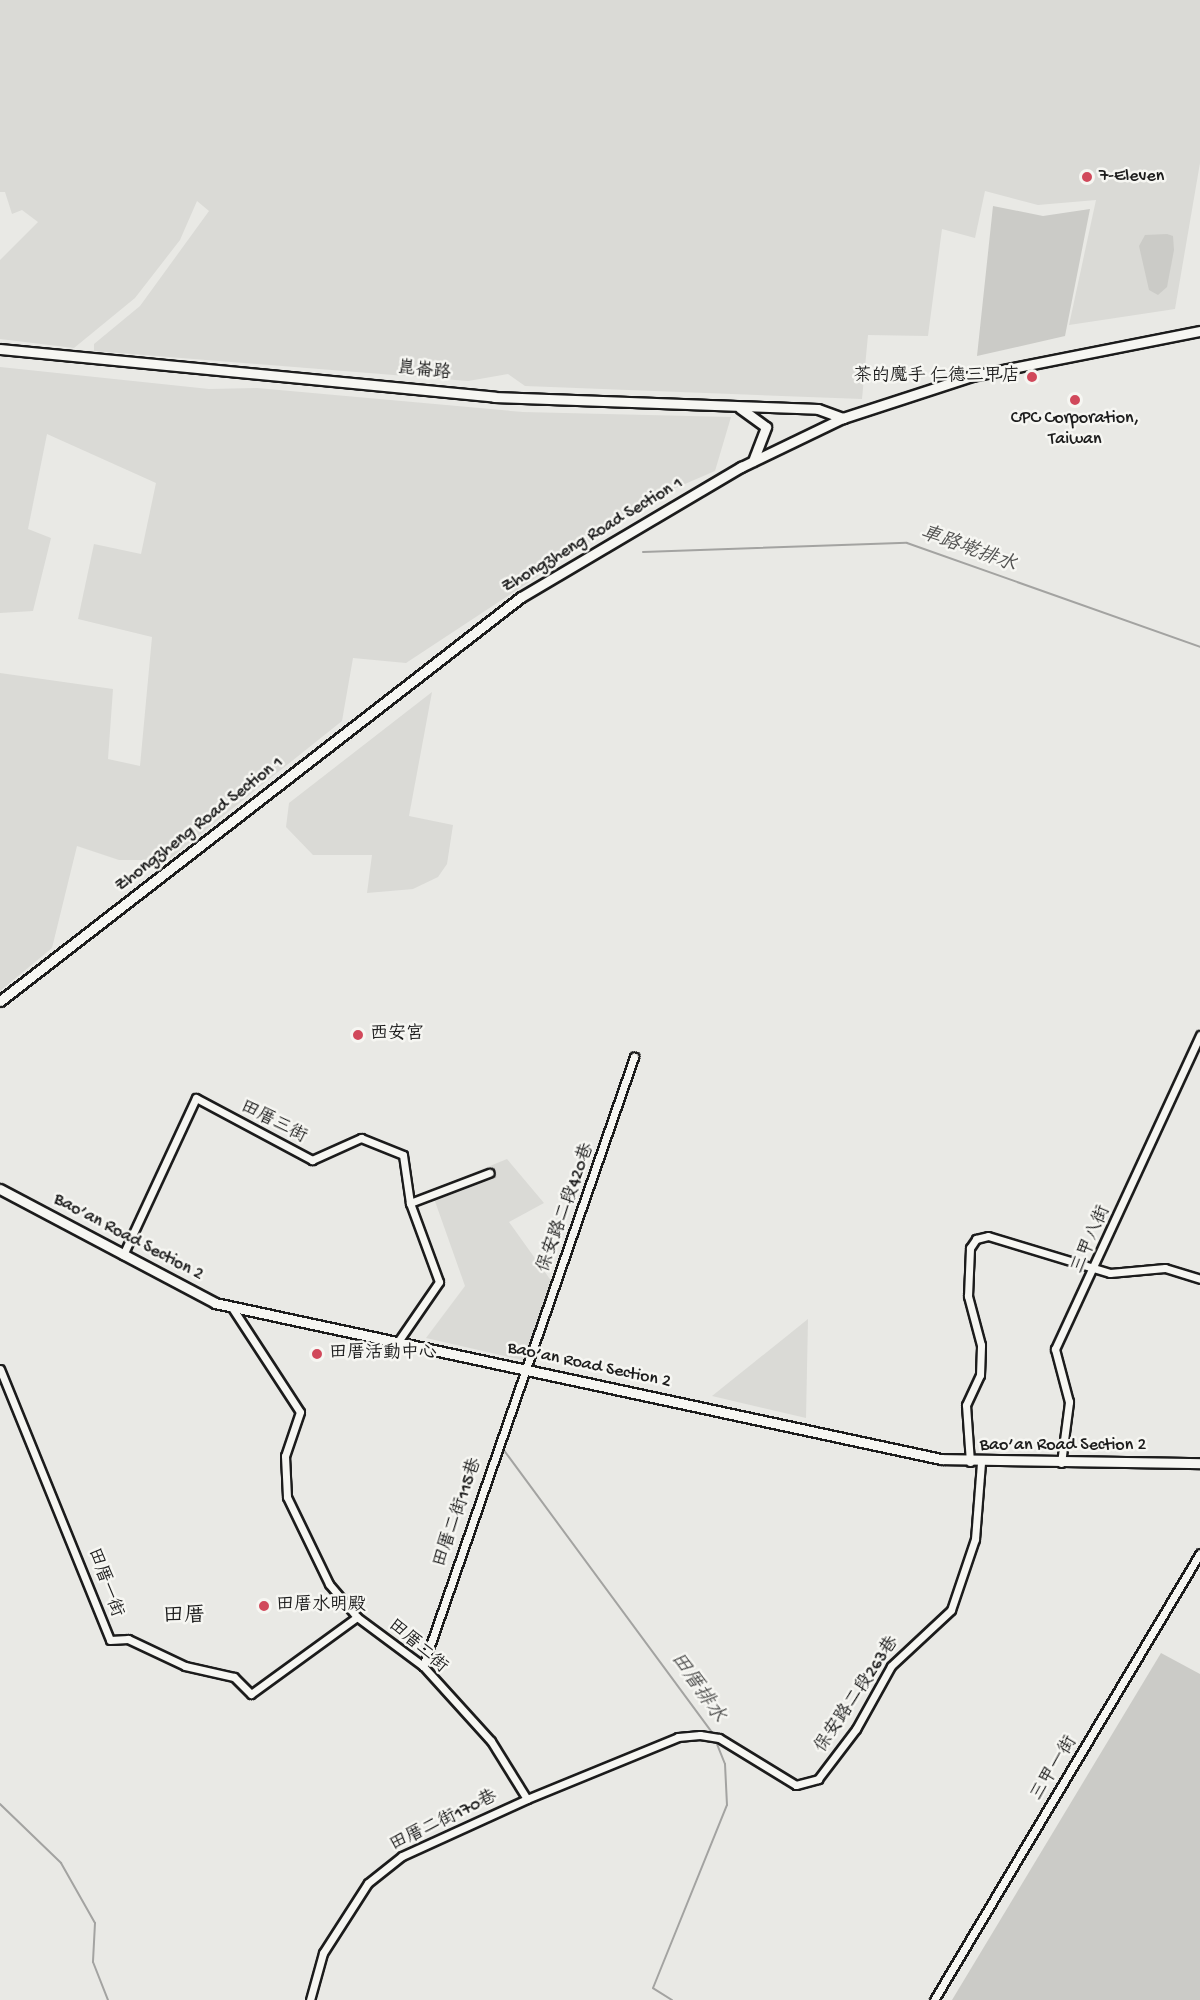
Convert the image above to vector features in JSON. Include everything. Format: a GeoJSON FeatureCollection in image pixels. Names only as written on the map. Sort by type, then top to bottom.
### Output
{"type":"FeatureCollection","features":[{"type":"Feature","properties":{"kind":"street","name":"Zhongzheng Road Section 1"},"geometry":{"type":"LineString","coordinates":[[0,1000],[521,597],[753,462],[843,418],[1037,359],[1200,331]]}},
{"type":"Feature","properties":{"kind":"street","name":"崑崙路"},"geometry":{"type":"LineString","coordinates":[[0,349],[494,397],[818,409],[843,418]]}},
{"type":"Feature","properties":{"kind":"street"},"geometry":{"type":"LineString","coordinates":[[735,406],[766,428],[753,462]]}},
{"type":"Feature","properties":{"kind":"street","name":"三甲八街"},"geometry":{"type":"LineString","coordinates":[[1061,1463],[1069,1402],[1055,1349],[1095,1268],[1200,1035]]}},
{"type":"Feature","properties":{"kind":"street","name":"保安路二段420巷"},"geometry":{"type":"LineString","coordinates":[[524,1369],[634,1057]]}},
{"type":"Feature","properties":{"kind":"street","name":"田厝三街"},"geometry":{"type":"LineString","coordinates":[[123,1255],[196,1098],[312,1160],[356,1137],[398,1151],[406,1164],[410,1203],[440,1288],[398,1343]]}},
{"type":"Feature","properties":{"kind":"street"},"geometry":{"type":"LineString","coordinates":[[410,1203],[489,1173]]}},
{"type":"Feature","properties":{"kind":"street","name":"Bao’an Road Section 2"},"geometry":{"type":"LineString","coordinates":[[0,1189],[123,1255],[231,1306],[970,1462],[1200,1463]]}},
{"type":"Feature","properties":{"kind":"street"},"geometry":{"type":"LineString","coordinates":[[970,1462],[966,1405],[980,1375],[981,1345],[968,1296],[970,1248],[988,1236],[1110,1273],[1165,1268],[1200,1280]]}},
{"type":"Feature","properties":{"kind":"street","name":"田厝二街"},"geometry":{"type":"LineString","coordinates":[[231,1306],[300,1412],[285,1456],[287,1497],[329,1584],[357,1617],[423,1666],[490,1741],[527,1799]]}},
{"type":"Feature","properties":{"kind":"street","name":"田厝一街"},"geometry":{"type":"LineString","coordinates":[[0,1369],[110,1640],[128,1639],[185,1666],[234,1677],[251,1694],[357,1617]]}},
{"type":"Feature","properties":{"kind":"street","name":"田厝二街115巷"},"geometry":{"type":"LineString","coordinates":[[423,1666],[524,1369]]}},
{"type":"Feature","properties":{"kind":"street","name":"保安路二段263巷"},"geometry":{"type":"LineString","coordinates":[[527,1799],[678,1737],[716,1738],[796,1785],[818,1779],[856,1729],[891,1666],[951,1610],[975,1539],[981,1462]]}},
{"type":"Feature","properties":{"kind":"street","name":"三甲一街"},"geometry":{"type":"LineString","coordinates":[[934,2000],[1200,1553]]}},
{"type":"Feature","properties":{"kind":"street","name":"田厝二街170巷"},"geometry":{"type":"LineString","coordinates":[[310,2000],[323,1953],[368,1883],[402,1856],[527,1799]]}},
{"type":"Feature","properties":{"kind":"shaded area"},"geometry":{"type":"Polygon","coordinates":[[[0,0],[1200,0],[1200,163],[1175,309],[1069,325],[1096,200],[1038,205],[985,191],[975,238],[942,229],[928,336],[868,335],[862,399],[525,386],[508,374],[468,381],[94,351],[94,344],[140,306],[209,211],[197,201],[180,240],[135,298],[74,348],[0,339],[0,260],[38,222],[22,210],[12,214],[5,192],[0,192],[0,0]]]}},
{"type":"Feature","properties":{"kind":"shaded area"},"geometry":{"type":"Polygon","coordinates":[[[993,206],[1043,216],[1090,209],[1065,336],[977,356],[993,206]]]}},
{"type":"Feature","properties":{"kind":"shaded area"},"geometry":{"type":"Polygon","coordinates":[[[1145,235],[1173,236],[1174,250],[1167,287],[1158,295],[1149,290],[1139,246],[1145,235]]]}},
{"type":"Feature","properties":{"kind":"shaded area"},"geometry":{"type":"Polygon","coordinates":[[[0,367],[209,389],[257,388],[523,412],[731,417],[715,471],[664,493],[406,663],[353,658],[342,721],[168,860],[119,860],[77,846],[52,948],[0,991],[0,673],[113,689],[108,759],[140,766],[152,637],[78,619],[94,544],[141,554],[156,483],[47,434],[28,529],[51,538],[33,611],[0,613],[0,367]]]}},
{"type":"Feature","properties":{"kind":"shaded area"},"geometry":{"type":"Polygon","coordinates":[[[432,692],[409,816],[453,825],[447,864],[438,877],[413,889],[367,893],[372,855],[313,855],[286,827],[289,803],[432,692]]]}},
{"type":"Feature","properties":{"kind":"shaded area"},"geometry":{"type":"Polygon","coordinates":[[[507,1159],[544,1203],[509,1222],[557,1289],[527,1361],[426,1338],[465,1286],[431,1190],[507,1159]]]}},
{"type":"Feature","properties":{"kind":"shaded area"},"geometry":{"type":"Polygon","coordinates":[[[808,1319],[806,1418],[712,1396],[808,1319]]]}},
{"type":"Feature","properties":{"kind":"shaded area"},"geometry":{"type":"Polygon","coordinates":[[[1161,1653],[1200,1674],[1200,2000],[952,2000],[1161,1653]]]}},
{"type":"Feature","properties":{"kind":"waterway","name":"車路墘排水"},"geometry":{"type":"LineString","coordinates":[[643,552],[907,543],[1200,647]]}},
{"type":"Feature","properties":{"kind":"waterway","name":"田厝排水"},"geometry":{"type":"LineString","coordinates":[[503,1449],[713,1734]]}},
{"type":"Feature","properties":{"kind":"waterway","name":"田厝排水"},"geometry":{"type":"LineString","coordinates":[[672,2000],[653,1988],[727,1805],[725,1764],[715,1739]]}},
{"type":"Feature","properties":{"kind":"waterway"},"geometry":{"type":"LineString","coordinates":[[0,1804],[61,1863],[95,1923],[93,1962],[108,2000]]}},
{"type":"Feature","properties":{"kind":"place","name":"7-Eleven"},"geometry":{"type":"Point","coordinates":[1087,177]}},
{"type":"Feature","properties":{"kind":"place","name":"茶的魔手 仁德三甲店"},"geometry":{"type":"Point","coordinates":[1032,377]}},
{"type":"Feature","properties":{"kind":"place","name":"CPC Corporation, Taiwan"},"geometry":{"type":"Point","coordinates":[1075,400]}},
{"type":"Feature","properties":{"kind":"place","name":"西安宮"},"geometry":{"type":"Point","coordinates":[358,1035]}},
{"type":"Feature","properties":{"kind":"place","name":"田厝活動中心"},"geometry":{"type":"Point","coordinates":[317,1354]}},
{"type":"Feature","properties":{"kind":"place","name":"田厝水明殿"},"geometry":{"type":"Point","coordinates":[264,1606]}},
{"type":"Feature","properties":{"kind":"district","name":"田厝"},"geometry":{"type":"Point","coordinates":[184,1618]}}]}
